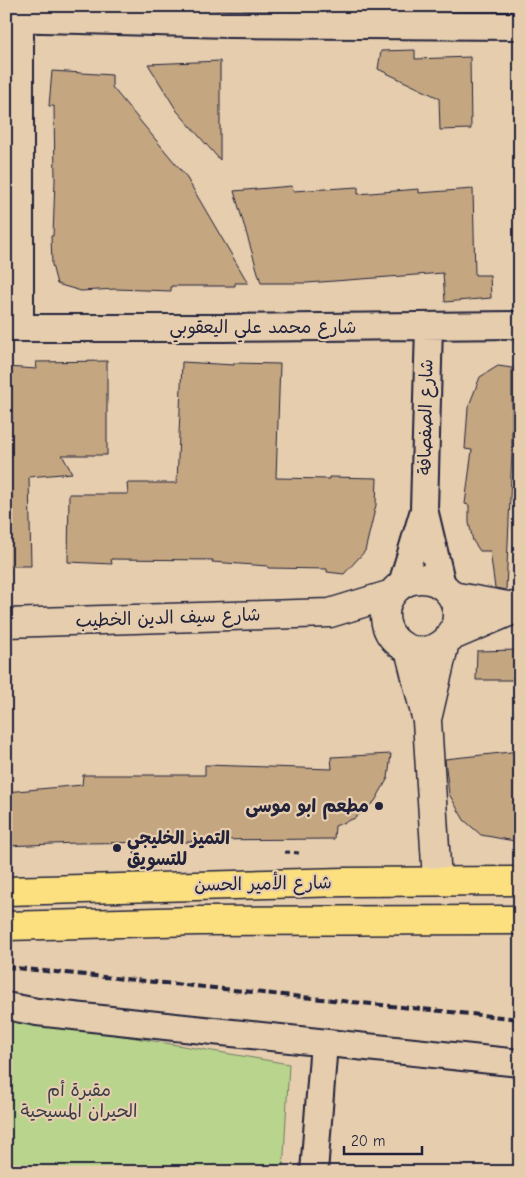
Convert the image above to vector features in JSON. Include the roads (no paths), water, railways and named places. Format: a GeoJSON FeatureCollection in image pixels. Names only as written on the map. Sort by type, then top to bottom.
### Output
{"type":"FeatureCollection","features":[{"type":"Feature","properties":{"kind":"highway","name":"شارع الأمير الحسن"},"geometry":{"type":"LineString","coordinates":[[6,891],[437,880],[520,881]]}},
{"type":"Feature","properties":{"kind":"highway","name":"شارع الأمير الحسن"},"geometry":{"type":"LineString","coordinates":[[6,926],[197,921],[520,920]]}},
{"type":"Feature","properties":{"kind":"street"},"geometry":{"type":"LineString","coordinates":[[13,328],[19,144],[16,15],[229,24],[520,26]]}},
{"type":"Feature","properties":{"kind":"street","name":"شارع محمد علي اليعقوبي"},"geometry":{"type":"LineString","coordinates":[[13,328],[520,325]]}},
{"type":"Feature","properties":{"kind":"street","name":"شارع الصفصافة"},"geometry":{"type":"LineString","coordinates":[[397,589],[424,509],[429,326]]}},
{"type":"Feature","properties":{"kind":"street","name":"شارع الصفصافة"},"geometry":{"type":"LineString","coordinates":[[424,509],[447,591]]}},
{"type":"Feature","properties":{"kind":"street"},"geometry":{"type":"LineString","coordinates":[[437,880],[427,721],[399,641],[386,623],[387,603],[397,589],[412,580],[422,579],[432,581],[447,591],[519,608]]}},
{"type":"Feature","properties":{"kind":"street","name":"شارع سيف الدين الخطيب"},"geometry":{"type":"LineString","coordinates":[[6,622],[330,613],[397,589]]}},
{"type":"Feature","properties":{"kind":"street"},"geometry":{"type":"LineString","coordinates":[[427,721],[447,640],[455,627],[457,617],[456,606],[447,591]]}},
{"type":"Feature","properties":{"kind":"street"},"geometry":{"type":"LineString","coordinates":[[399,641],[418,651],[428,651],[437,648],[447,640],[519,608]]}},
{"type":"Feature","properties":{"kind":"street","name":"شارع سيف الدين الخطيب"},"geometry":{"type":"LineString","coordinates":[[330,613],[399,641]]}},
{"type":"Feature","properties":{"kind":"street"},"geometry":{"type":"LineString","coordinates":[[6,1006],[47,1013],[520,1064]]}},
{"type":"Feature","properties":{"kind":"street"},"geometry":{"type":"LineString","coordinates":[[314,1172],[324,1043]]}},
{"type":"Feature","properties":{"kind":"railway"},"geometry":{"type":"LineString","coordinates":[[6,967],[520,1019]]}},
{"type":"Feature","properties":{"kind":"place","name":"مطعم ابو موسى"},"geometry":{"type":"Point","coordinates":[379,806]}},
{"type":"Feature","properties":{"kind":"place","name":"التميز الخليجي للتسويق"},"geometry":{"type":"Point","coordinates":[117,848]}},
{"type":"Feature","properties":{"kind":"park label","name":"مقبرة أم الحيران المسيحية"},"geometry":{"type":"Point","coordinates":[79,1100]}}]}
